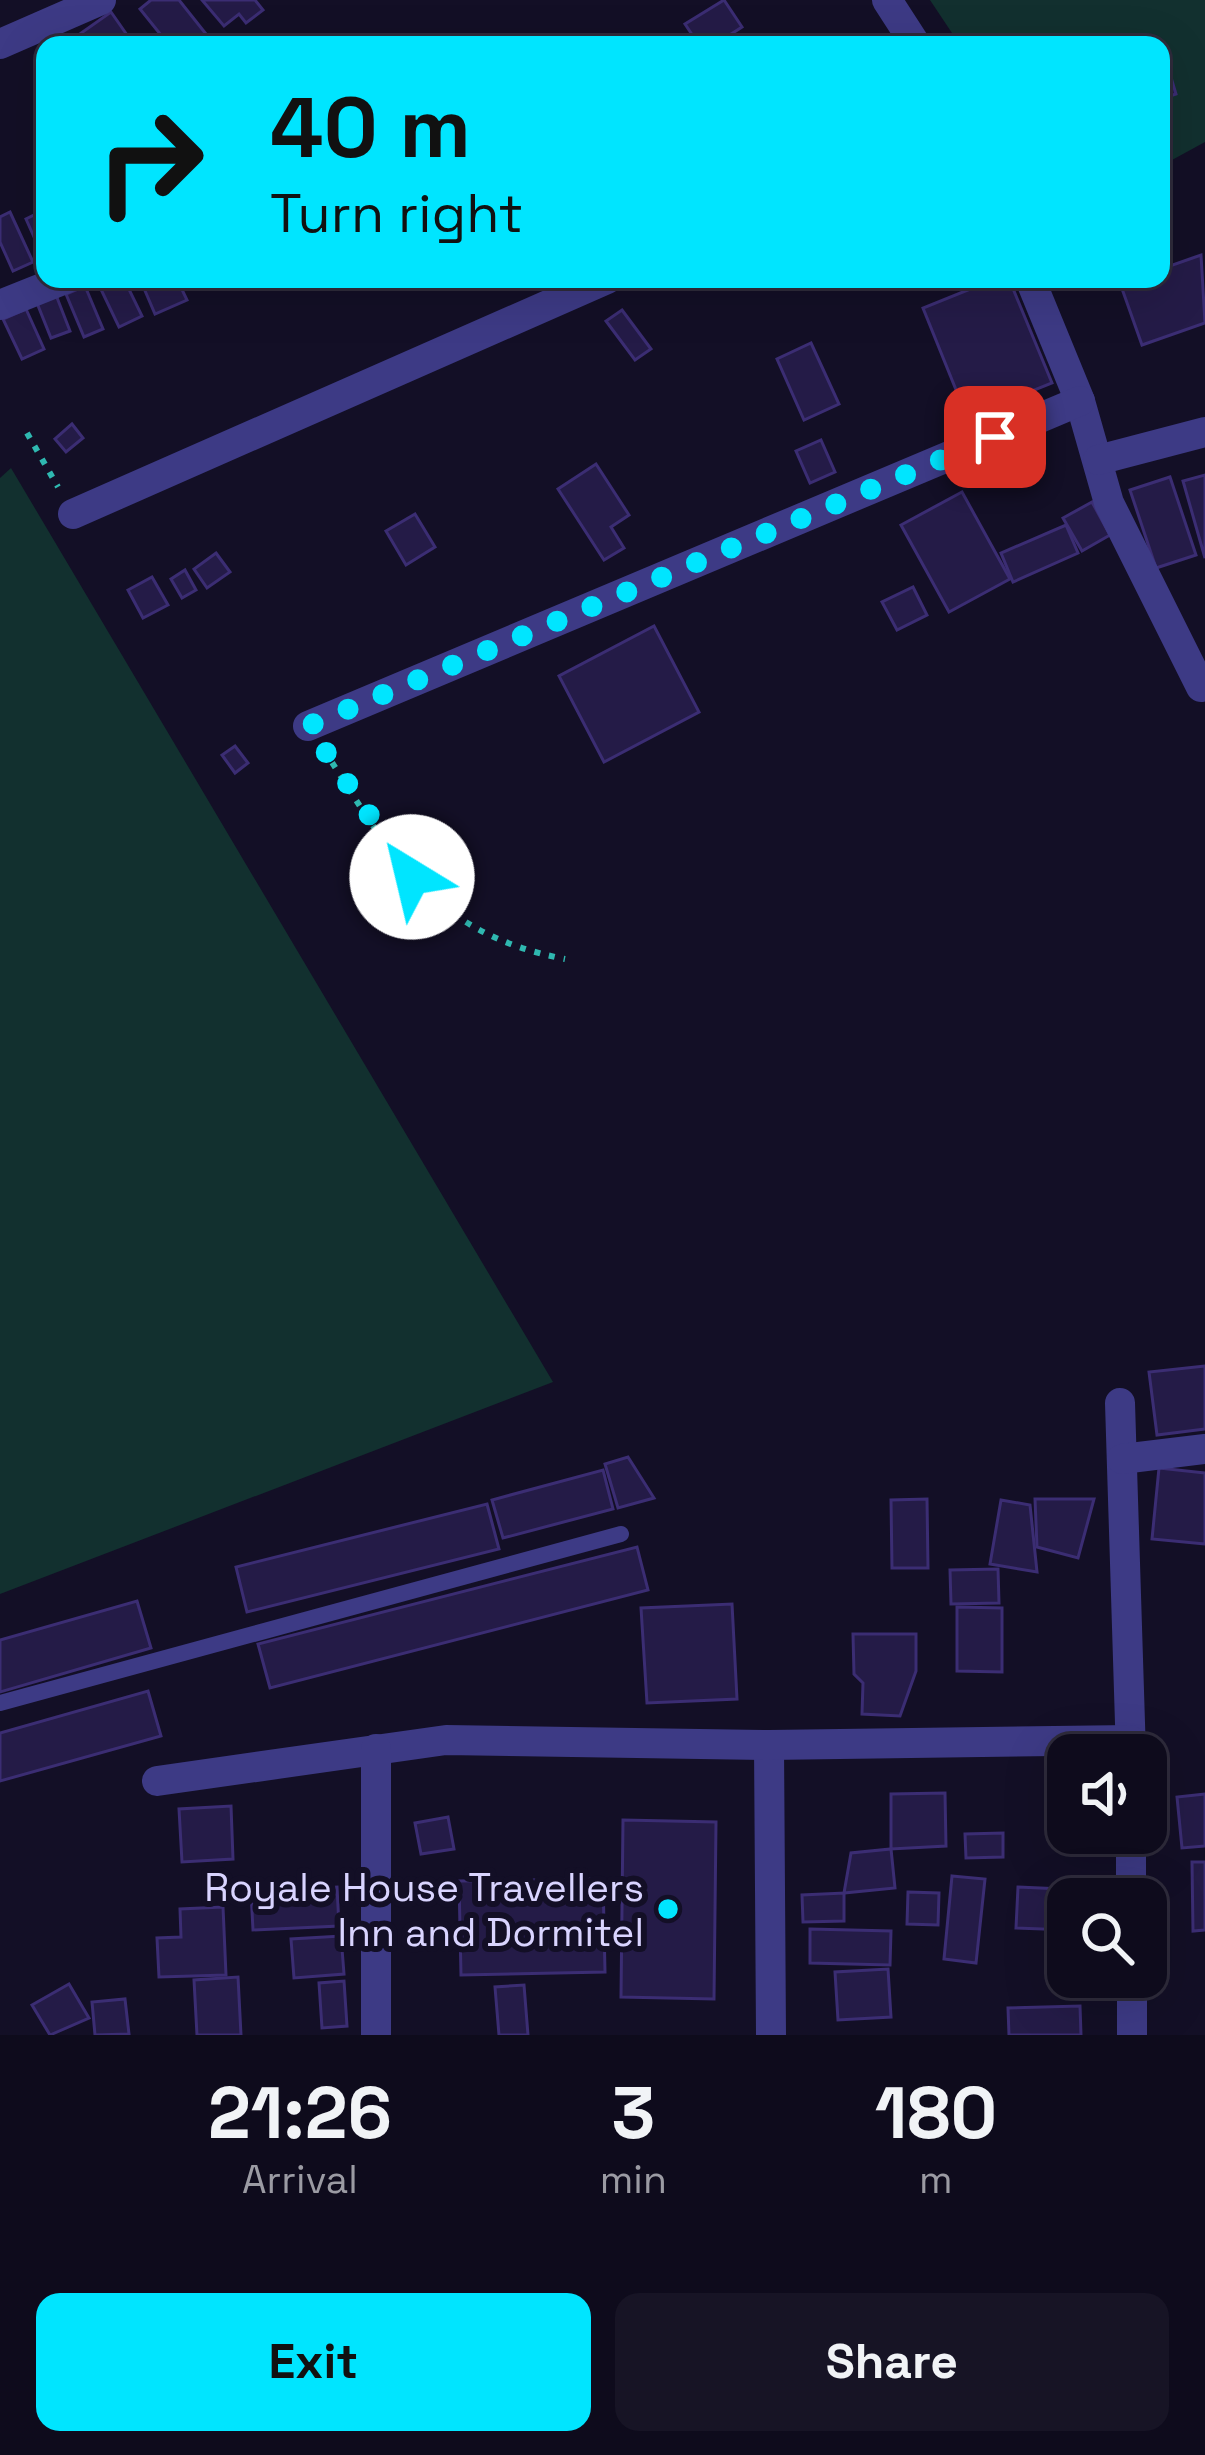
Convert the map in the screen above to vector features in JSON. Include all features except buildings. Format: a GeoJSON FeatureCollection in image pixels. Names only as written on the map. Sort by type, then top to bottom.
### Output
{"type":"FeatureCollection","features":[{"type":"Feature","properties":{"kind":"street"},"geometry":{"type":"LineString","coordinates":[[0,44],[101,0]]}},
{"type":"Feature","properties":{"kind":"street"},"geometry":{"type":"LineString","coordinates":[[887,0],[910,36]]}},
{"type":"Feature","properties":{"kind":"street"},"geometry":{"type":"LineString","coordinates":[[0,305],[42,288]]}},
{"type":"Feature","properties":{"kind":"street"},"geometry":{"type":"LineString","coordinates":[[73,514],[587,288]]}},
{"type":"Feature","properties":{"kind":"street"},"geometry":{"type":"LineString","coordinates":[[1034,288],[1081,400],[1109,502],[1201,687]]}},
{"type":"Feature","properties":{"kind":"street"},"geometry":{"type":"LineString","coordinates":[[308,726],[1081,400]]}},
{"type":"Feature","properties":{"kind":"street"},"geometry":{"type":"LineString","coordinates":[[1098,460],[1205,432]]}},
{"type":"Feature","properties":{"kind":"street"},"geometry":{"type":"LineString","coordinates":[[1120,1403],[1130,1734]]}},
{"type":"Feature","properties":{"kind":"street"},"geometry":{"type":"LineString","coordinates":[[1122,1459],[1205,1449]]}},
{"type":"Feature","properties":{"kind":"street"},"geometry":{"type":"LineString","coordinates":[[157,1781],[446,1740],[1047,1747]]}},
{"type":"Feature","properties":{"kind":"street"},"geometry":{"type":"LineString","coordinates":[[769,1745],[771,2035]]}},
{"type":"Feature","properties":{"kind":"street"},"geometry":{"type":"LineString","coordinates":[[376,1749],[376,2035]]}},
{"type":"Feature","properties":{"kind":"street"},"geometry":{"type":"LineString","coordinates":[[1132,1998],[1132,2035]]}},
{"type":"Feature","properties":{"kind":"lane"},"geometry":{"type":"LineString","coordinates":[[0,1703],[621,1534]]}},
{"type":"Feature","properties":{"kind":"path"},"geometry":{"type":"LineString","coordinates":[[27,433],[73,514]]}},
{"type":"Feature","properties":{"kind":"path"},"geometry":{"type":"LineString","coordinates":[[308,726],[412,877],[446,914],[486,936],[565,959]]}},
{"type":"Feature","properties":{"kind":"green space"},"geometry":{"type":"Polygon","coordinates":[[[930,0],[1205,0],[1205,142],[1170,161],[1170,36],[954,36],[930,0]]]}},
{"type":"Feature","properties":{"kind":"green space"},"geometry":{"type":"Polygon","coordinates":[[[11,468],[553,1382],[0,1594],[0,478],[11,468]]]}},
{"type":"Feature","properties":{"kind":"place","name":"Royale House Travellers Inn and Dormitel"},"geometry":{"type":"Point","coordinates":[668,1909]}},
{"type":"Feature","properties":{"kind":"route"},"geometry":{"type":"LineString","coordinates":[[412,877],[308,726],[995,437]]}}]}
